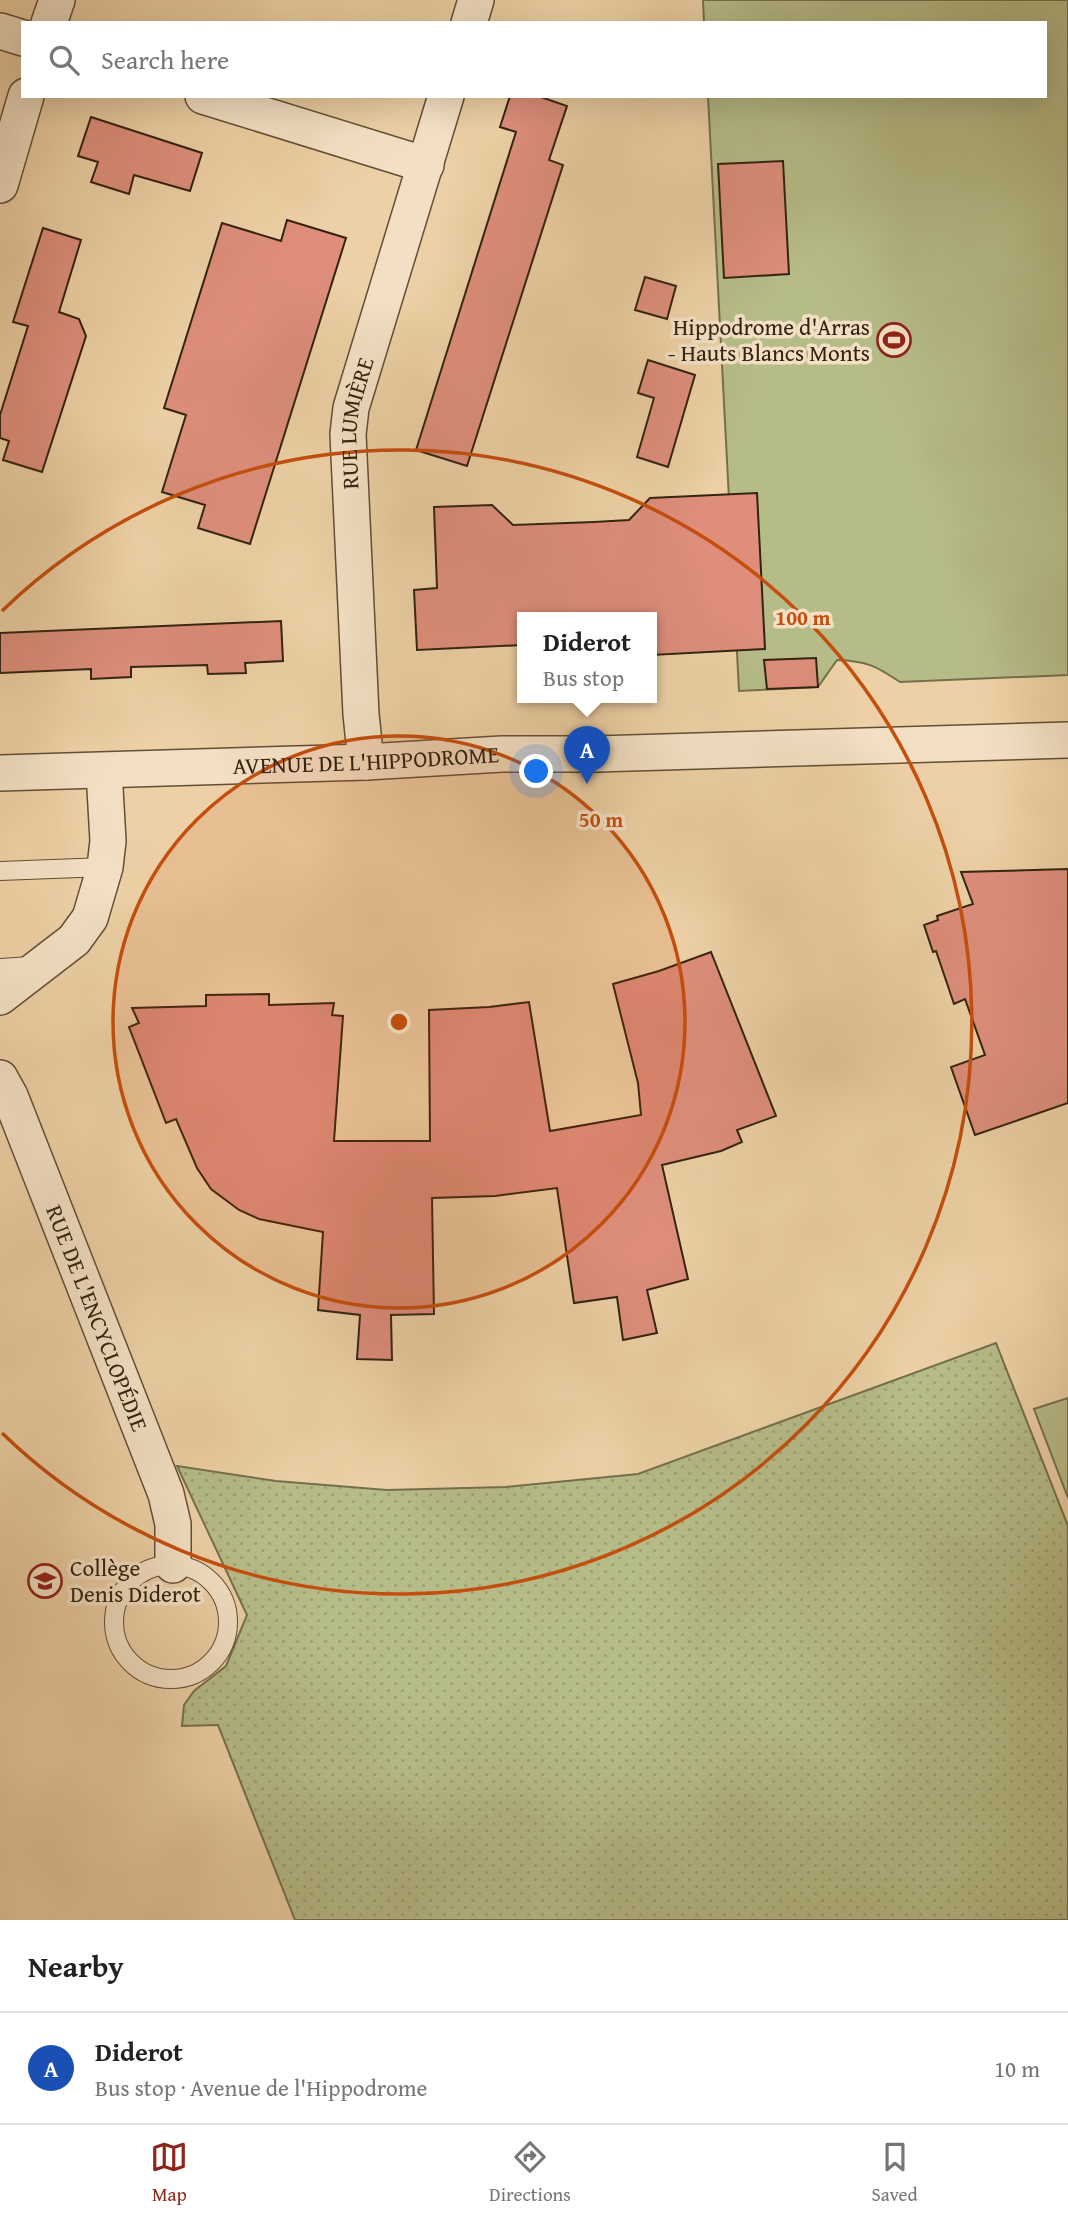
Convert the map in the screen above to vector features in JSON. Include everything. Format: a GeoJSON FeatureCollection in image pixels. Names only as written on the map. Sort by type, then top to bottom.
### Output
{"type":"FeatureCollection","features":[{"type":"Feature","properties":{"kind":"street"},"geometry":{"type":"LineString","coordinates":[[50,21],[57,0]]}},
{"type":"Feature","properties":{"kind":"street"},"geometry":{"type":"LineString","coordinates":[[470,21],[476,0]]}},
{"type":"Feature","properties":{"kind":"street"},"geometry":{"type":"LineString","coordinates":[[0,31],[21,37]]}},
{"type":"Feature","properties":{"kind":"street"},"geometry":{"type":"LineString","coordinates":[[0,186],[25,98]]}},
{"type":"Feature","properties":{"kind":"street"},"geometry":{"type":"LineString","coordinates":[[210,98],[426,165]]}},
{"type":"Feature","properties":{"kind":"street","name":"RUE LUMIÈRE"},"geometry":{"type":"LineString","coordinates":[[366,762],[361,714],[348,434],[351,408],[445,98]]}},
{"type":"Feature","properties":{"kind":"street","name":"AVENUE DE L'HIPPODROME"},"geometry":{"type":"LineString","coordinates":[[0,773],[366,762],[502,754],[1068,740]]}},
{"type":"Feature","properties":{"kind":"street"},"geometry":{"type":"LineString","coordinates":[[0,997],[74,940],[90,918],[105,867],[108,841],[104,771]]}},
{"type":"Feature","properties":{"kind":"street","name":"RUE DE L'ENCYCLOPÉDIE"},"geometry":{"type":"LineString","coordinates":[[0,1077],[10,1096],[166,1494],[173,1524],[173,1564]]}},
{"type":"Feature","properties":{"kind":"lane"},"geometry":{"type":"LineString","coordinates":[[0,871],[105,867]]}},
{"type":"Feature","properties":{"kind":"lane"},"geometry":{"type":"LineString","coordinates":[[0,968],[43,966]]}},
{"type":"Feature","properties":{"kind":"lane"},"geometry":{"type":"LineString","coordinates":[[173,1564],[191,1568],[207,1577],[219,1591],[227,1607],[228,1626],[224,1643],[215,1659],[201,1671],[186,1677],[169,1679],[140,1670],[129,1661],[114,1632],[114,1614],[119,1598],[128,1584],[142,1572],[173,1564]]}},
{"type":"Feature","properties":{"kind":"green space","name":"Hippodrome d'Arras - Hauts Blancs Monts"},"geometry":{"type":"Polygon","coordinates":[[[703,0],[1068,0],[1068,675],[900,682],[871,665],[837,660],[818,687],[739,691],[708,98],[1047,98],[1047,21],[704,21],[703,0]]]}},
{"type":"Feature","properties":{"kind":"green space"},"geometry":{"type":"Polygon","coordinates":[[[996,1343],[1068,1526],[1068,1920],[295,1920],[218,1725],[182,1726],[184,1705],[194,1691],[226,1666],[247,1615],[177,1466],[276,1481],[387,1490],[505,1487],[638,1474],[996,1343]]]}},
{"type":"Feature","properties":{"kind":"green space"},"geometry":{"type":"Polygon","coordinates":[[[1068,1398],[1068,1498],[1034,1409],[1068,1398]]]}},
{"type":"Feature","properties":{"kind":"building"},"geometry":{"type":"Polygon","coordinates":[[[509,98],[544,98],[567,106],[549,160],[563,165],[467,466],[416,450],[516,132],[500,127],[509,98]]]}},
{"type":"Feature","properties":{"kind":"building"},"geometry":{"type":"Polygon","coordinates":[[[91,117],[202,153],[190,191],[134,175],[129,194],[91,182],[98,162],[78,156],[91,117]]]}},
{"type":"Feature","properties":{"kind":"building"},"geometry":{"type":"Polygon","coordinates":[[[783,161],[789,274],[724,278],[718,164],[783,161]]]}},
{"type":"Feature","properties":{"kind":"building"},"geometry":{"type":"Polygon","coordinates":[[[287,220],[346,238],[250,544],[198,528],[205,505],[162,492],[186,415],[164,408],[222,223],[281,241],[287,220]]]}},
{"type":"Feature","properties":{"kind":"building"},"geometry":{"type":"Polygon","coordinates":[[[43,228],[81,240],[59,312],[79,319],[86,336],[42,472],[3,460],[9,441],[0,438],[0,415],[28,326],[13,322],[43,228]]]}},
{"type":"Feature","properties":{"kind":"building"},"geometry":{"type":"Polygon","coordinates":[[[645,277],[676,286],[667,319],[635,310],[645,277]]]}},
{"type":"Feature","properties":{"kind":"building"},"geometry":{"type":"Polygon","coordinates":[[[648,360],[695,375],[668,467],[637,457],[654,398],[638,393],[648,360]]]}},
{"type":"Feature","properties":{"kind":"building"},"geometry":{"type":"Polygon","coordinates":[[[757,493],[765,649],[657,655],[657,612],[517,612],[517,645],[417,650],[414,590],[437,588],[434,507],[492,505],[513,525],[594,522],[629,520],[650,498],[757,493]]]}},
{"type":"Feature","properties":{"kind":"building"},"geometry":{"type":"Polygon","coordinates":[[[281,621],[283,661],[245,663],[246,673],[208,674],[207,665],[131,667],[131,677],[91,679],[91,669],[0,673],[0,633],[281,621]]]}},
{"type":"Feature","properties":{"kind":"building"},"geometry":{"type":"Polygon","coordinates":[[[816,658],[818,687],[767,689],[764,660],[816,658]]]}},
{"type":"Feature","properties":{"kind":"building"},"geometry":{"type":"Polygon","coordinates":[[[1068,869],[1068,1103],[975,1135],[951,1067],[985,1055],[965,999],[954,1004],[924,925],[938,920],[937,916],[973,904],[961,872],[1068,869]]]}},
{"type":"Feature","properties":{"kind":"building"},"geometry":{"type":"Polygon","coordinates":[[[711,952],[776,1116],[737,1130],[742,1142],[721,1151],[662,1165],[688,1279],[647,1290],[657,1333],[623,1340],[617,1297],[574,1303],[557,1188],[495,1196],[432,1198],[434,1314],[391,1315],[392,1360],[357,1359],[360,1315],[318,1310],[323,1232],[259,1219],[239,1210],[211,1189],[197,1168],[176,1119],[166,1123],[129,1027],[139,1023],[132,1008],[206,1006],[206,995],[269,994],[269,1005],[334,1003],[332,1015],[343,1016],[334,1141],[430,1141],[429,1010],[529,1002],[550,1131],[641,1115],[638,1083],[613,984],[711,952]]]}},
{"type":"Feature","properties":{"kind":"place","name":"Hippodrome d'Arras - Hauts Blancs Monts"},"geometry":{"type":"Point","coordinates":[894,340]}},
{"type":"Feature","properties":{"kind":"place","name":"Diderot"},"geometry":{"type":"Point","coordinates":[587,784]}},
{"type":"Feature","properties":{"kind":"place","name":"Collège Denis Diderot"},"geometry":{"type":"Point","coordinates":[45,1581]}}]}
